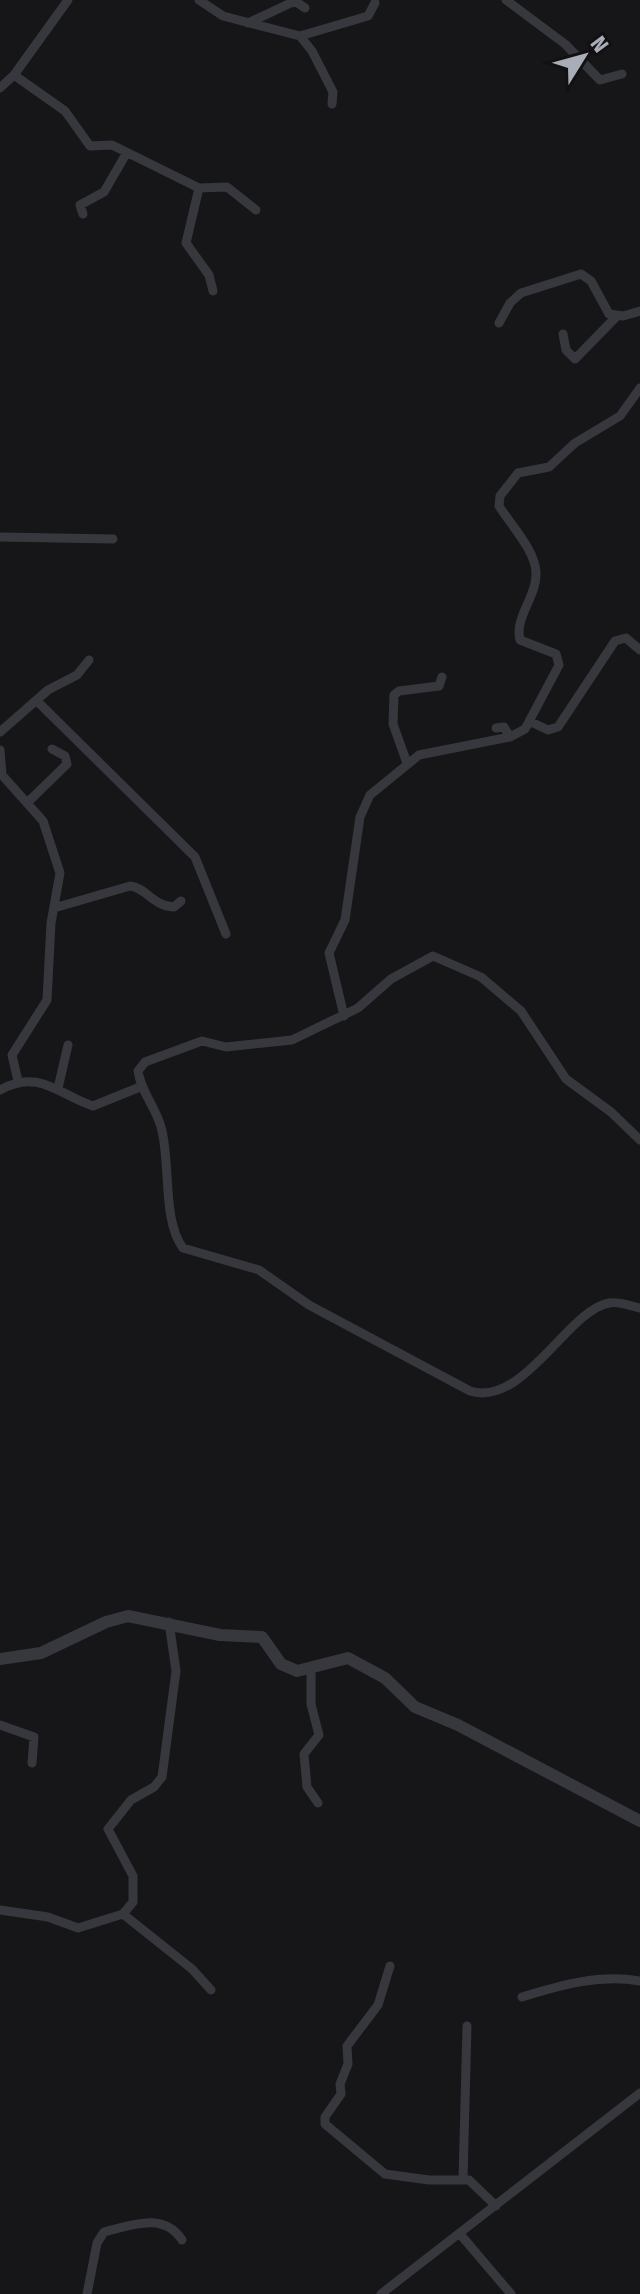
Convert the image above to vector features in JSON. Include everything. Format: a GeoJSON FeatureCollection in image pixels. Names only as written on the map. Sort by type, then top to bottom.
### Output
{"type":"FeatureCollection","features":[{"type":"Feature","properties":{"kind":"street"},"geometry":{"type":"LineString","coordinates":[[0,88],[68,0]]}},
{"type":"Feature","properties":{"kind":"street"},"geometry":{"type":"LineString","coordinates":[[199,0],[213,12],[300,36],[368,16],[375,3]]}},
{"type":"Feature","properties":{"kind":"street"},"geometry":{"type":"LineString","coordinates":[[506,0],[565,44],[592,76],[600,80],[622,74]]}},
{"type":"Feature","properties":{"kind":"street"},"geometry":{"type":"LineString","coordinates":[[248,23],[295,1],[305,8]]}},
{"type":"Feature","properties":{"kind":"street"},"geometry":{"type":"LineString","coordinates":[[300,36],[312,51],[333,92],[332,104]]}},
{"type":"Feature","properties":{"kind":"street"},"geometry":{"type":"LineString","coordinates":[[8,76],[65,111],[90,146],[112,145],[199,188],[227,187],[256,210]]}},
{"type":"Feature","properties":{"kind":"street"},"geometry":{"type":"LineString","coordinates":[[83,214],[80,205],[104,192],[126,154]]}},
{"type":"Feature","properties":{"kind":"street"},"geometry":{"type":"LineString","coordinates":[[199,188],[186,243],[209,275],[213,291]]}},
{"type":"Feature","properties":{"kind":"street"},"geometry":{"type":"LineString","coordinates":[[499,323],[510,303],[521,293],[581,274],[591,281],[603,309],[616,317]]}},
{"type":"Feature","properties":{"kind":"street"},"geometry":{"type":"LineString","coordinates":[[563,334],[566,350],[575,359],[616,317],[640,311]]}},
{"type":"Feature","properties":{"kind":"street"},"geometry":{"type":"LineString","coordinates":[[344,1016],[329,953],[345,920],[360,817],[370,795],[407,763],[426,753],[510,737],[531,722],[537,704],[553,683],[559,659],[550,651],[520,640],[519,625],[533,592],[536,570],[499,506],[500,496],[518,473],[549,467],[575,443],[620,416],[640,388]]}},
{"type":"Feature","properties":{"kind":"street"},"geometry":{"type":"LineString","coordinates":[[0,537],[113,539]]}},
{"type":"Feature","properties":{"kind":"street"},"geometry":{"type":"LineString","coordinates":[[531,722],[548,730],[558,727],[615,641],[626,638],[640,650]]}},
{"type":"Feature","properties":{"kind":"street"},"geometry":{"type":"LineString","coordinates":[[0,732],[38,702],[48,690],[77,675],[89,660]]}},
{"type":"Feature","properties":{"kind":"street"},"geometry":{"type":"LineString","coordinates":[[407,763],[393,724],[394,695],[399,691],[439,686],[442,677]]}},
{"type":"Feature","properties":{"kind":"street"},"geometry":{"type":"LineString","coordinates":[[38,702],[195,857],[226,934]]}},
{"type":"Feature","properties":{"kind":"street"},"geometry":{"type":"LineString","coordinates":[[496,728],[504,727],[510,737]]}},
{"type":"Feature","properties":{"kind":"street"},"geometry":{"type":"LineString","coordinates":[[27,803],[67,764],[65,756],[52,749]]}},
{"type":"Feature","properties":{"kind":"street"},"geometry":{"type":"LineString","coordinates":[[0,750],[2,775],[43,821],[58,862],[47,1000],[12,1055],[18,1081]]}},
{"type":"Feature","properties":{"kind":"street"},"geometry":{"type":"LineString","coordinates":[[54,908],[130,886],[138,887],[161,906],[174,907],[181,901]]}},
{"type":"Feature","properties":{"kind":"street"},"geometry":{"type":"LineString","coordinates":[[640,1140],[611,1112],[566,1079],[521,1011],[481,977],[437,957],[429,957],[391,979],[344,1016],[285,1042],[226,1047],[202,1041],[141,1065],[140,1087],[152,1104],[162,1129],[174,1231],[183,1248],[259,1270],[309,1305],[470,1391],[490,1394],[509,1384],[599,1306],[619,1303],[640,1308]]}},
{"type":"Feature","properties":{"kind":"street"},"geometry":{"type":"LineString","coordinates":[[58,1088],[68,1045]]}},
{"type":"Feature","properties":{"kind":"street"},"geometry":{"type":"LineString","coordinates":[[0,1090],[18,1081],[58,1088],[93,1106],[140,1087]]}},
{"type":"Feature","properties":{"kind":"street"},"geometry":{"type":"LineString","coordinates":[[0,1659],[41,1653],[117,1618],[140,1616],[220,1635],[262,1637],[288,1669],[311,1669],[342,1659],[353,1659],[385,1678],[415,1707],[458,1725],[640,1821]]}},
{"type":"Feature","properties":{"kind":"street"},"geometry":{"type":"LineString","coordinates":[[0,1910],[48,1917],[78,1928],[123,1914],[133,1902],[133,1876],[108,1829],[131,1800],[154,1787],[162,1777],[176,1671],[169,1622]]}},
{"type":"Feature","properties":{"kind":"street"},"geometry":{"type":"LineString","coordinates":[[311,1669],[311,1704],[319,1735],[304,1754],[307,1787],[318,1803]]}},
{"type":"Feature","properties":{"kind":"street"},"geometry":{"type":"LineString","coordinates":[[0,1725],[34,1737],[32,1763]]}},
{"type":"Feature","properties":{"kind":"street"},"geometry":{"type":"LineString","coordinates":[[123,1914],[192,1969],[211,1990]]}},
{"type":"Feature","properties":{"kind":"street"},"geometry":{"type":"LineString","coordinates":[[390,1966],[378,2005],[347,2046],[347,2068],[341,2080],[341,2094],[325,2117],[325,2124],[385,2174],[429,2180],[463,2179],[474,2183],[496,2206]]}},
{"type":"Feature","properties":{"kind":"street"},"geometry":{"type":"LineString","coordinates":[[522,1997],[572,1983],[608,1978],[640,1981]]}},
{"type":"Feature","properties":{"kind":"street"},"geometry":{"type":"LineString","coordinates":[[463,2179],[467,2026]]}},
{"type":"Feature","properties":{"kind":"street"},"geometry":{"type":"LineString","coordinates":[[381,2294],[640,2093]]}},
{"type":"Feature","properties":{"kind":"street"},"geometry":{"type":"LineString","coordinates":[[87,2294],[97,2243],[104,2232],[151,2222],[175,2230],[182,2240]]}},
{"type":"Feature","properties":{"kind":"street"},"geometry":{"type":"LineString","coordinates":[[460,2234],[511,2294]]}}]}
